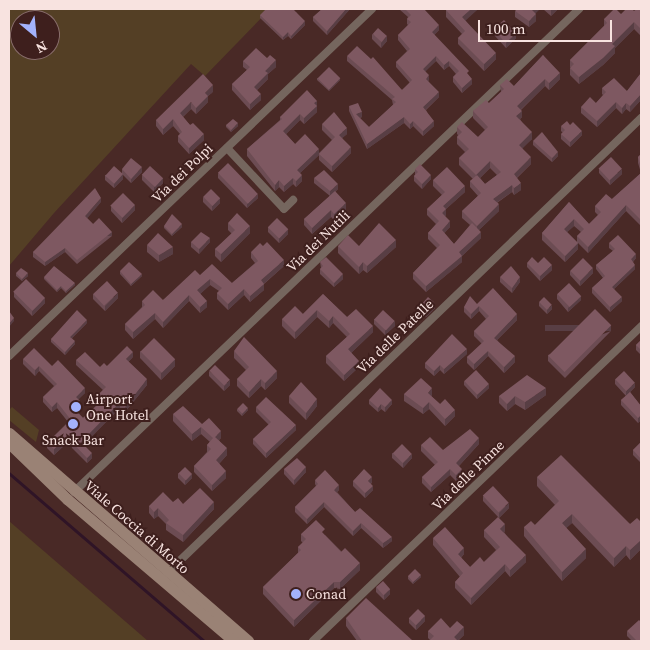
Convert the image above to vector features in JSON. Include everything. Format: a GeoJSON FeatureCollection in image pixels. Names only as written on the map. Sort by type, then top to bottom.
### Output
{"type":"FeatureCollection","features":[{"type":"Feature","properties":{"kind":"street","name":"Via dei Polpi"},"geometry":{"type":"LineString","coordinates":[[9,356],[372,9]]}},
{"type":"Feature","properties":{"kind":"street","name":"Via dei Nutili"},"geometry":{"type":"LineString","coordinates":[[74,492],[579,9]]}},
{"type":"Feature","properties":{"kind":"street","name":"Via delle Patelle"},"geometry":{"type":"LineString","coordinates":[[167,573],[641,118]]}},
{"type":"Feature","properties":{"kind":"street"},"geometry":{"type":"LineString","coordinates":[[227,148],[284,209],[293,200]]}},
{"type":"Feature","properties":{"kind":"street","name":"Via delle Pinne"},"geometry":{"type":"LineString","coordinates":[[313,641],[641,326]]}},
{"type":"Feature","properties":{"kind":"street","name":"Viale Coccia di Morto"},"geometry":{"type":"LineString","coordinates":[[9,433],[167,573],[248,641]]}},
{"type":"Feature","properties":{"kind":"street","name":"Viale Coccia di Morto"},"geometry":{"type":"LineString","coordinates":[[9,444],[67,499],[234,641]]}},
{"type":"Feature","properties":{"kind":"shaded area"},"geometry":{"type":"Polygon","coordinates":[[[9,9],[270,9],[205,76],[191,64],[54,213],[9,266],[9,9]]]}},
{"type":"Feature","properties":{"kind":"shaded area"},"geometry":{"type":"Polygon","coordinates":[[[12,407],[39,430],[36,442],[9,420],[9,410],[12,407]]]}},
{"type":"Feature","properties":{"kind":"shaded area"},"geometry":{"type":"Polygon","coordinates":[[[9,521],[148,641],[9,641],[9,521]]]}},
{"type":"Feature","properties":{"kind":"building"},"geometry":{"type":"Polygon","coordinates":[[[266,9],[295,9],[305,21],[291,36],[288,32],[283,37],[260,15],[266,9]]]}},
{"type":"Feature","properties":{"kind":"building"},"geometry":{"type":"Polygon","coordinates":[[[322,9],[346,9],[327,31],[313,17],[322,9]]]}},
{"type":"Feature","properties":{"kind":"building"},"geometry":{"type":"Polygon","coordinates":[[[405,9],[424,9],[439,25],[432,32],[469,71],[467,73],[472,79],[462,88],[453,77],[459,71],[449,61],[444,65],[436,56],[423,69],[429,75],[426,79],[439,92],[423,107],[434,121],[423,131],[413,121],[410,124],[404,117],[367,144],[349,106],[358,103],[362,112],[356,114],[369,127],[396,102],[392,99],[395,97],[347,56],[357,46],[371,59],[373,57],[402,90],[412,80],[396,62],[410,49],[398,35],[411,22],[407,19],[411,15],[405,9]]]}},
{"type":"Feature","properties":{"kind":"building"},"geometry":{"type":"Polygon","coordinates":[[[471,9],[462,17],[496,53],[484,64],[458,38],[465,31],[446,10],[471,9]]]}},
{"type":"Feature","properties":{"kind":"building"},"geometry":{"type":"Polygon","coordinates":[[[517,9],[533,9],[536,14],[529,21],[515,11],[517,9]]]}},
{"type":"Feature","properties":{"kind":"building"},"geometry":{"type":"Polygon","coordinates":[[[614,9],[621,14],[626,9],[634,11],[641,9],[641,29],[634,22],[612,44],[615,46],[603,58],[579,77],[570,68],[574,64],[570,60],[607,23],[604,19],[614,9]]]}},
{"type":"Feature","properties":{"kind":"building"},"geometry":{"type":"Polygon","coordinates":[[[504,20],[516,34],[505,43],[493,29],[504,20]]]}},
{"type":"Feature","properties":{"kind":"building"},"geometry":{"type":"Polygon","coordinates":[[[378,28],[387,36],[382,42],[373,34],[378,28]]]}},
{"type":"Feature","properties":{"kind":"building"},"geometry":{"type":"Polygon","coordinates":[[[256,48],[267,58],[270,55],[276,60],[265,71],[268,73],[254,87],[261,94],[250,104],[232,84],[250,67],[243,61],[256,48]]]}},
{"type":"Feature","properties":{"kind":"building"},"geometry":{"type":"Polygon","coordinates":[[[543,55],[560,73],[549,83],[545,79],[517,106],[522,111],[516,116],[532,132],[519,145],[531,157],[514,174],[521,183],[514,188],[512,185],[493,199],[499,204],[477,226],[462,211],[481,193],[470,181],[477,175],[485,184],[501,172],[490,161],[476,175],[459,158],[469,149],[457,137],[462,132],[457,127],[462,122],[478,137],[488,127],[473,111],[486,100],[489,103],[504,89],[500,85],[507,79],[514,86],[543,55]]]}},
{"type":"Feature","properties":{"kind":"building"},"geometry":{"type":"Polygon","coordinates":[[[329,67],[340,78],[329,90],[318,78],[329,67]]]}},
{"type":"Feature","properties":{"kind":"building"},"geometry":{"type":"Polygon","coordinates":[[[641,73],[641,94],[630,106],[626,103],[622,108],[616,102],[597,121],[581,107],[590,97],[596,103],[606,92],[602,88],[614,78],[627,91],[641,73]]]}},
{"type":"Feature","properties":{"kind":"building"},"geometry":{"type":"Polygon","coordinates":[[[203,74],[213,85],[205,93],[208,96],[196,108],[191,102],[180,113],[190,125],[193,123],[204,134],[189,148],[178,136],[182,132],[173,119],[163,129],[156,120],[203,74]]]}},
{"type":"Feature","properties":{"kind":"building"},"geometry":{"type":"Polygon","coordinates":[[[307,90],[317,101],[314,103],[317,106],[304,118],[300,114],[283,131],[295,144],[305,134],[319,149],[297,170],[302,175],[296,181],[293,178],[284,186],[279,180],[275,185],[247,149],[282,119],[280,117],[307,90]]]}},
{"type":"Feature","properties":{"kind":"building"},"geometry":{"type":"Polygon","coordinates":[[[334,112],[347,128],[339,135],[351,147],[332,166],[319,154],[335,137],[322,124],[334,112]]]}},
{"type":"Feature","properties":{"kind":"building"},"geometry":{"type":"Polygon","coordinates":[[[233,119],[238,123],[231,130],[226,125],[233,119]]]}},
{"type":"Feature","properties":{"kind":"building"},"geometry":{"type":"Polygon","coordinates":[[[567,121],[570,125],[573,122],[582,131],[570,142],[561,134],[565,130],[561,126],[567,121]]]}},
{"type":"Feature","properties":{"kind":"building"},"geometry":{"type":"Polygon","coordinates":[[[542,132],[558,152],[552,158],[533,141],[542,132]]]}},
{"type":"Feature","properties":{"kind":"building"},"geometry":{"type":"Polygon","coordinates":[[[641,154],[641,167],[638,157],[641,154]]]}},
{"type":"Feature","properties":{"kind":"building"},"geometry":{"type":"Polygon","coordinates":[[[611,157],[622,169],[609,180],[599,169],[611,157]]]}},
{"type":"Feature","properties":{"kind":"building"},"geometry":{"type":"Polygon","coordinates":[[[131,158],[142,167],[131,179],[122,169],[131,158]]]}},
{"type":"Feature","properties":{"kind":"building"},"geometry":{"type":"Polygon","coordinates":[[[228,163],[258,194],[248,204],[218,173],[228,163]]]}},
{"type":"Feature","properties":{"kind":"building"},"geometry":{"type":"Polygon","coordinates":[[[420,164],[431,175],[422,184],[414,176],[418,172],[415,169],[420,164]]]}},
{"type":"Feature","properties":{"kind":"building"},"geometry":{"type":"Polygon","coordinates":[[[114,166],[123,174],[114,184],[105,176],[114,166]]]}},
{"type":"Feature","properties":{"kind":"building"},"geometry":{"type":"Polygon","coordinates":[[[150,166],[163,178],[155,187],[142,175],[150,166]]]}},
{"type":"Feature","properties":{"kind":"building"},"geometry":{"type":"Polygon","coordinates":[[[447,167],[465,186],[443,206],[446,209],[442,213],[450,221],[442,230],[454,244],[472,223],[481,232],[459,252],[462,256],[426,286],[413,273],[440,245],[428,233],[439,221],[427,209],[445,192],[433,180],[447,167]]]}},
{"type":"Feature","properties":{"kind":"building"},"geometry":{"type":"Polygon","coordinates":[[[324,170],[338,184],[330,191],[314,178],[324,170]]]}},
{"type":"Feature","properties":{"kind":"building"},"geometry":{"type":"Polygon","coordinates":[[[641,173],[641,220],[626,205],[588,247],[577,236],[584,229],[574,219],[564,229],[578,243],[565,256],[542,233],[569,202],[589,224],[601,212],[595,206],[606,194],[612,199],[641,173]]]}},
{"type":"Feature","properties":{"kind":"building"},"geometry":{"type":"Polygon","coordinates":[[[95,188],[101,198],[85,216],[93,224],[99,218],[112,232],[77,260],[65,248],[45,262],[33,252],[95,188]]]}},
{"type":"Feature","properties":{"kind":"building"},"geometry":{"type":"Polygon","coordinates":[[[211,189],[220,198],[212,206],[203,197],[211,189]]]}},
{"type":"Feature","properties":{"kind":"building"},"geometry":{"type":"Polygon","coordinates":[[[335,191],[346,203],[334,214],[331,210],[312,228],[304,219],[335,191]]]}},
{"type":"Feature","properties":{"kind":"building"},"geometry":{"type":"Polygon","coordinates":[[[123,193],[135,205],[122,218],[110,206],[123,193]]]}},
{"type":"Feature","properties":{"kind":"building"},"geometry":{"type":"Polygon","coordinates":[[[237,213],[250,226],[221,254],[215,249],[235,230],[228,223],[237,213]]]}},
{"type":"Feature","properties":{"kind":"building"},"geometry":{"type":"Polygon","coordinates":[[[172,214],[182,224],[172,234],[164,226],[172,214]]]}},
{"type":"Feature","properties":{"kind":"building"},"geometry":{"type":"Polygon","coordinates":[[[277,218],[288,229],[279,239],[268,227],[277,218]]]}},
{"type":"Feature","properties":{"kind":"building"},"geometry":{"type":"Polygon","coordinates":[[[379,223],[396,240],[367,266],[363,262],[359,267],[338,246],[348,235],[359,246],[379,223]]]}},
{"type":"Feature","properties":{"kind":"building"},"geometry":{"type":"Polygon","coordinates":[[[201,232],[210,238],[199,249],[191,242],[201,232]]]}},
{"type":"Feature","properties":{"kind":"building"},"geometry":{"type":"Polygon","coordinates":[[[158,233],[173,247],[159,255],[147,245],[158,233]]]}},
{"type":"Feature","properties":{"kind":"building"},"geometry":{"type":"Polygon","coordinates":[[[618,235],[636,254],[631,259],[635,265],[612,287],[622,297],[610,307],[592,288],[605,276],[596,265],[615,249],[609,243],[618,235]]]}},
{"type":"Feature","properties":{"kind":"building"},"geometry":{"type":"Polygon","coordinates":[[[267,242],[284,260],[261,280],[264,284],[250,296],[244,289],[228,304],[217,293],[222,288],[210,279],[197,290],[207,301],[200,307],[189,295],[163,322],[155,313],[133,332],[125,324],[145,305],[142,301],[153,290],[163,300],[195,270],[200,275],[212,264],[232,283],[258,261],[251,252],[260,243],[263,246],[267,242]]]}},
{"type":"Feature","properties":{"kind":"building"},"geometry":{"type":"Polygon","coordinates":[[[326,257],[343,274],[334,283],[320,269],[323,266],[320,262],[326,257]]]}},
{"type":"Feature","properties":{"kind":"building"},"geometry":{"type":"Polygon","coordinates":[[[532,257],[538,263],[544,257],[552,265],[540,276],[527,263],[532,257]]]}},
{"type":"Feature","properties":{"kind":"building"},"geometry":{"type":"Polygon","coordinates":[[[583,258],[593,268],[580,281],[570,271],[583,258]]]}},
{"type":"Feature","properties":{"kind":"building"},"geometry":{"type":"Polygon","coordinates":[[[129,262],[142,274],[131,284],[120,271],[129,262]]]}},
{"type":"Feature","properties":{"kind":"building"},"geometry":{"type":"Polygon","coordinates":[[[54,266],[75,283],[66,291],[61,286],[57,290],[44,277],[54,266]]]}},
{"type":"Feature","properties":{"kind":"building"},"geometry":{"type":"Polygon","coordinates":[[[511,266],[520,277],[512,288],[500,277],[511,266]]]}},
{"type":"Feature","properties":{"kind":"building"},"geometry":{"type":"Polygon","coordinates":[[[21,268],[28,273],[22,279],[16,273],[21,268]]]}},
{"type":"Feature","properties":{"kind":"building"},"geometry":{"type":"Polygon","coordinates":[[[26,279],[45,298],[32,311],[13,292],[26,279]]]}},
{"type":"Feature","properties":{"kind":"building"},"geometry":{"type":"Polygon","coordinates":[[[107,281],[118,293],[104,306],[93,294],[107,281]]]}},
{"type":"Feature","properties":{"kind":"building"},"geometry":{"type":"Polygon","coordinates":[[[569,283],[581,296],[570,307],[557,294],[569,283]]]}},
{"type":"Feature","properties":{"kind":"building"},"geometry":{"type":"Polygon","coordinates":[[[493,288],[517,314],[494,338],[515,356],[504,367],[488,351],[474,364],[467,357],[484,341],[474,331],[489,316],[479,306],[471,314],[464,307],[470,296],[477,304],[493,288]]]}},
{"type":"Feature","properties":{"kind":"building"},"geometry":{"type":"Polygon","coordinates":[[[323,294],[347,317],[356,309],[373,326],[348,349],[359,361],[344,375],[326,356],[350,334],[333,316],[329,321],[317,310],[295,332],[282,319],[295,306],[303,314],[323,294]]]}},
{"type":"Feature","properties":{"kind":"building"},"geometry":{"type":"Polygon","coordinates":[[[428,297],[435,303],[428,311],[421,305],[428,297]]]}},
{"type":"Feature","properties":{"kind":"building"},"geometry":{"type":"Polygon","coordinates":[[[544,297],[552,305],[547,310],[539,302],[544,297]]]}},
{"type":"Feature","properties":{"kind":"building"},"geometry":{"type":"Polygon","coordinates":[[[595,309],[611,325],[565,372],[548,356],[595,309]]]}},
{"type":"Feature","properties":{"kind":"building"},"geometry":{"type":"Polygon","coordinates":[[[77,310],[87,320],[70,337],[75,341],[65,352],[51,339],[77,310]]]}},
{"type":"Feature","properties":{"kind":"building"},"geometry":{"type":"Polygon","coordinates":[[[383,310],[395,321],[386,330],[374,320],[383,310]]]}},
{"type":"Feature","properties":{"kind":"building"},"geometry":{"type":"Polygon","coordinates":[[[9,311],[14,318],[9,324],[9,311]]]}},
{"type":"Feature","properties":{"kind":"building"},"geometry":{"type":"Polygon","coordinates":[[[452,334],[467,349],[444,369],[440,365],[434,371],[425,363],[452,334]]]}},
{"type":"Feature","properties":{"kind":"building"},"geometry":{"type":"Polygon","coordinates":[[[244,337],[277,371],[265,383],[261,379],[249,392],[237,379],[249,367],[234,351],[244,337]]]}},
{"type":"Feature","properties":{"kind":"building"},"geometry":{"type":"Polygon","coordinates":[[[154,338],[175,359],[162,373],[141,351],[154,338]]]}},
{"type":"Feature","properties":{"kind":"building"},"geometry":{"type":"Polygon","coordinates":[[[641,340],[641,350],[636,345],[641,340]]]}},
{"type":"Feature","properties":{"kind":"building"},"geometry":{"type":"Polygon","coordinates":[[[127,346],[133,352],[126,359],[147,379],[125,407],[120,402],[81,442],[92,453],[87,458],[67,437],[54,449],[47,443],[71,420],[57,402],[52,407],[43,397],[57,384],[39,366],[35,370],[23,359],[34,348],[52,366],[58,360],[85,388],[76,397],[80,401],[73,408],[83,418],[103,400],[98,395],[106,387],[76,360],[85,352],[100,367],[104,363],[107,366],[127,346]]]}},
{"type":"Feature","properties":{"kind":"building"},"geometry":{"type":"Polygon","coordinates":[[[215,365],[230,380],[224,386],[209,371],[215,365]]]}},
{"type":"Feature","properties":{"kind":"building"},"geometry":{"type":"Polygon","coordinates":[[[476,370],[489,384],[477,395],[464,381],[476,370]]]}},
{"type":"Feature","properties":{"kind":"building"},"geometry":{"type":"Polygon","coordinates":[[[624,371],[635,383],[626,391],[615,379],[624,371]]]}},
{"type":"Feature","properties":{"kind":"building"},"geometry":{"type":"Polygon","coordinates":[[[527,375],[546,388],[525,402],[515,396],[507,404],[499,396],[527,375]]]}},
{"type":"Feature","properties":{"kind":"building"},"geometry":{"type":"Polygon","coordinates":[[[421,378],[432,388],[428,393],[440,404],[445,399],[455,410],[445,419],[429,402],[423,408],[404,394],[421,378]]]}},
{"type":"Feature","properties":{"kind":"building"},"geometry":{"type":"Polygon","coordinates":[[[301,382],[317,399],[306,413],[289,396],[301,382]]]}},
{"type":"Feature","properties":{"kind":"building"},"geometry":{"type":"Polygon","coordinates":[[[380,388],[392,400],[385,407],[381,404],[378,408],[369,400],[380,388]]]}},
{"type":"Feature","properties":{"kind":"building"},"geometry":{"type":"Polygon","coordinates":[[[630,392],[641,406],[641,415],[638,418],[621,400],[630,392]]]}},
{"type":"Feature","properties":{"kind":"building"},"geometry":{"type":"Polygon","coordinates":[[[266,397],[296,425],[266,453],[253,439],[271,422],[256,407],[266,397]]]}},
{"type":"Feature","properties":{"kind":"building"},"geometry":{"type":"Polygon","coordinates":[[[243,403],[248,408],[242,414],[237,409],[243,403]]]}},
{"type":"Feature","properties":{"kind":"building"},"geometry":{"type":"Polygon","coordinates":[[[183,406],[202,424],[209,418],[221,431],[215,437],[227,448],[216,460],[226,471],[212,485],[194,466],[211,449],[207,445],[213,438],[201,427],[192,434],[173,414],[183,406]]]}},
{"type":"Feature","properties":{"kind":"building"},"geometry":{"type":"Polygon","coordinates":[[[470,429],[479,438],[456,463],[462,469],[456,475],[450,469],[431,487],[422,477],[438,462],[421,445],[430,437],[443,450],[470,429]]]}},
{"type":"Feature","properties":{"kind":"building"},"geometry":{"type":"Polygon","coordinates":[[[641,442],[641,459],[633,450],[641,442]]]}},
{"type":"Feature","properties":{"kind":"building"},"geometry":{"type":"Polygon","coordinates":[[[402,444],[412,454],[403,463],[393,453],[402,444]]]}},
{"type":"Feature","properties":{"kind":"building"},"geometry":{"type":"Polygon","coordinates":[[[561,455],[630,524],[637,518],[641,522],[641,540],[630,550],[626,546],[614,558],[572,514],[562,523],[586,549],[562,572],[524,527],[531,521],[535,525],[559,501],[537,477],[561,455]]]}},
{"type":"Feature","properties":{"kind":"building"},"geometry":{"type":"Polygon","coordinates":[[[297,458],[306,467],[294,480],[284,469],[297,458]]]}},
{"type":"Feature","properties":{"kind":"building"},"geometry":{"type":"Polygon","coordinates":[[[185,467],[192,474],[186,480],[179,473],[185,467]]]}},
{"type":"Feature","properties":{"kind":"building"},"geometry":{"type":"Polygon","coordinates":[[[364,469],[372,477],[368,481],[373,486],[365,493],[353,481],[364,469]]]}},
{"type":"Feature","properties":{"kind":"building"},"geometry":{"type":"Polygon","coordinates":[[[325,470],[339,485],[334,490],[355,512],[360,508],[392,537],[383,543],[361,523],[353,531],[324,502],[307,519],[295,507],[318,484],[315,480],[325,470]]]}},
{"type":"Feature","properties":{"kind":"building"},"geometry":{"type":"Polygon","coordinates":[[[493,486],[509,503],[498,512],[483,496],[493,486]]]}},
{"type":"Feature","properties":{"kind":"building"},"geometry":{"type":"Polygon","coordinates":[[[200,488],[214,502],[183,535],[166,523],[169,520],[158,508],[154,512],[149,506],[163,492],[173,502],[178,498],[183,504],[200,488]]]}},
{"type":"Feature","properties":{"kind":"building"},"geometry":{"type":"Polygon","coordinates":[[[498,517],[505,524],[500,529],[526,555],[510,570],[505,564],[471,598],[455,582],[463,573],[433,538],[445,527],[464,548],[458,554],[470,567],[480,557],[484,562],[500,547],[484,530],[498,517]]]}},
{"type":"Feature","properties":{"kind":"building"},"geometry":{"type":"Polygon","coordinates":[[[316,520],[325,529],[322,532],[341,552],[345,548],[360,563],[340,582],[334,582],[294,620],[263,587],[301,550],[298,547],[306,539],[301,534],[316,520]]]}},
{"type":"Feature","properties":{"kind":"building"},"geometry":{"type":"Polygon","coordinates":[[[415,569],[421,575],[413,582],[408,576],[415,569]]]}},
{"type":"Feature","properties":{"kind":"building"},"geometry":{"type":"Polygon","coordinates":[[[383,581],[390,589],[383,595],[376,587],[383,581]]]}},
{"type":"Feature","properties":{"kind":"building"},"geometry":{"type":"Polygon","coordinates":[[[366,598],[413,641],[362,641],[346,618],[366,598]]]}},
{"type":"Feature","properties":{"kind":"building"},"geometry":{"type":"Polygon","coordinates":[[[418,609],[425,616],[416,625],[409,618],[418,609]]]}},
{"type":"Feature","properties":{"kind":"building"},"geometry":{"type":"Polygon","coordinates":[[[441,618],[450,628],[457,621],[464,627],[454,637],[458,641],[429,641],[434,636],[428,631],[441,618]]]}},
{"type":"Feature","properties":{"kind":"building"},"geometry":{"type":"Polygon","coordinates":[[[639,620],[641,622],[641,639],[637,641],[627,631],[639,620]]]}},
{"type":"Feature","properties":{"kind":"waterway"},"geometry":{"type":"LineString","coordinates":[[9,473],[204,641]]}},
{"type":"Feature","properties":{"kind":"place","name":"Airport One Hotel"},"geometry":{"type":"Point","coordinates":[76,407]}},
{"type":"Feature","properties":{"kind":"place","name":"Snack Bar"},"geometry":{"type":"Point","coordinates":[73,424]}},
{"type":"Feature","properties":{"kind":"place","name":"Conad"},"geometry":{"type":"Point","coordinates":[296,594]}}]}
